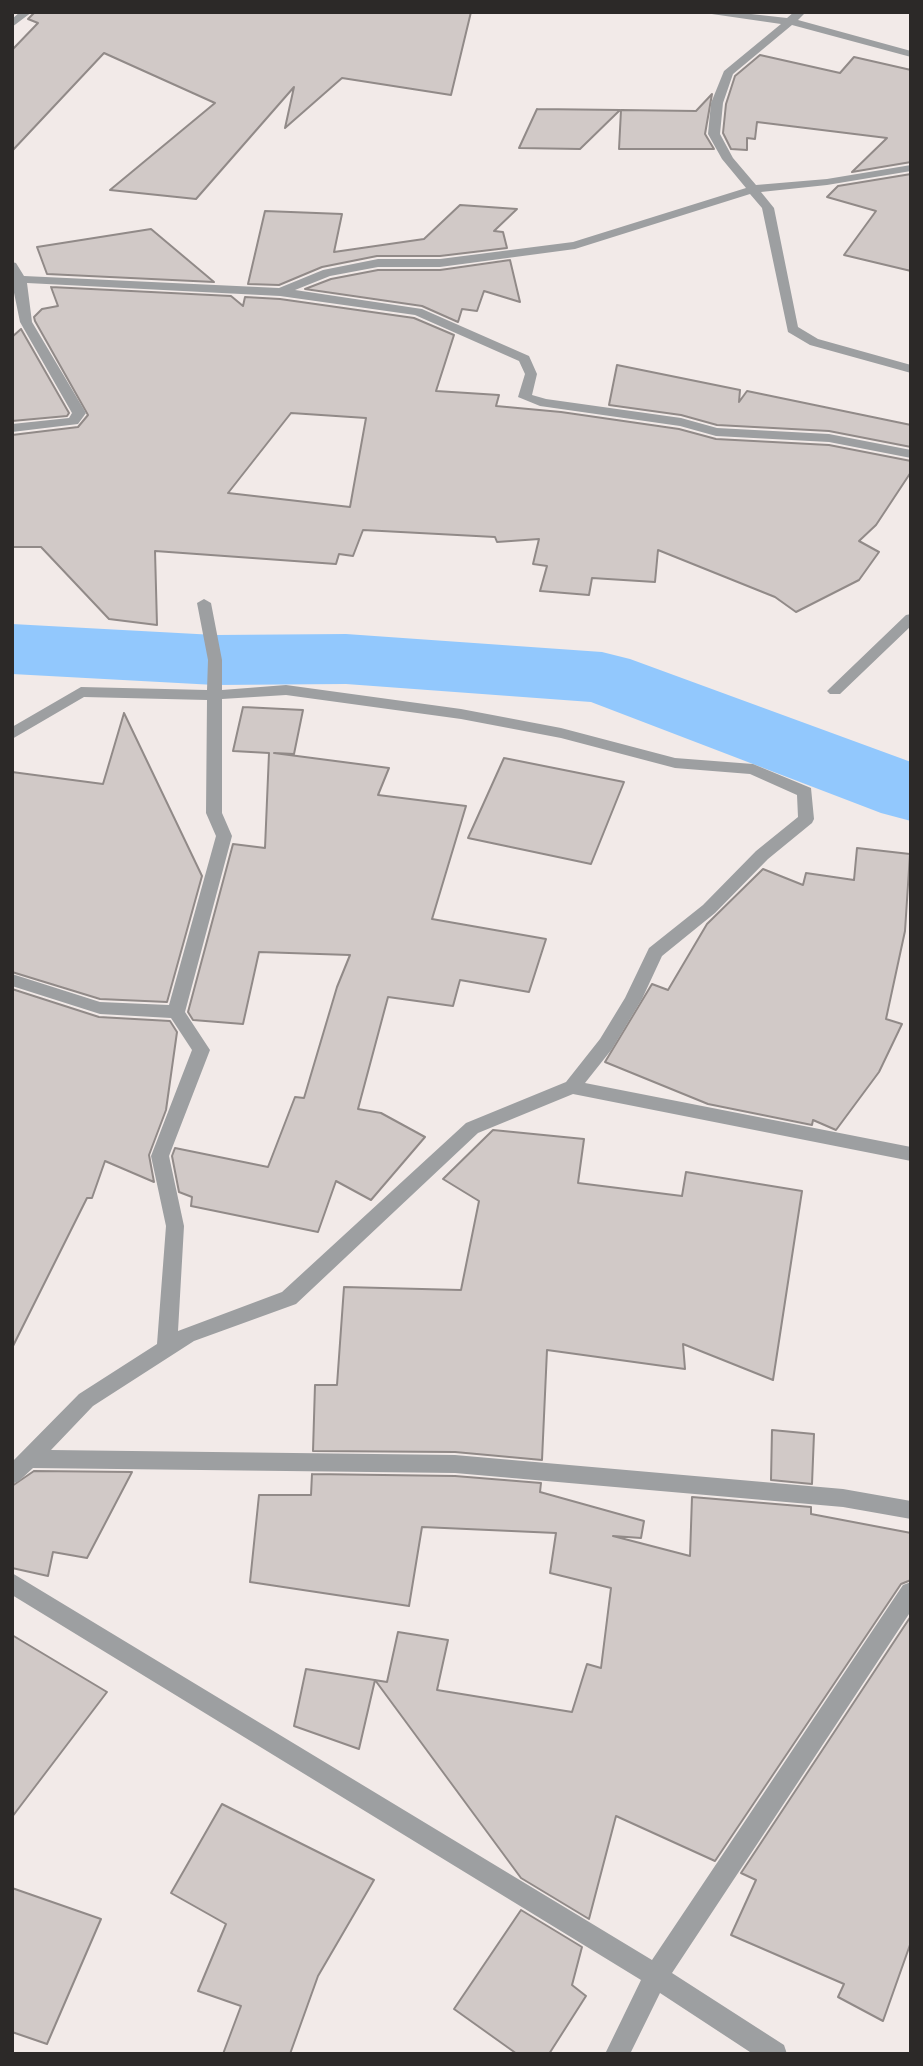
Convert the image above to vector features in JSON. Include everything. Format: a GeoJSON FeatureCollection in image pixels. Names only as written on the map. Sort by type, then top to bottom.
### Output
{"type":"FeatureCollection","features":[{"type":"Feature","properties":{"kind":"street"},"geometry":{"type":"LineString","coordinates":[[12,24],[27,12]]}},
{"type":"Feature","properties":{"kind":"street"},"geometry":{"type":"LineString","coordinates":[[703,12],[797,17],[911,54]]}},
{"type":"Feature","properties":{"kind":"street"},"geometry":{"type":"LineString","coordinates":[[797,17],[753,50],[729,74],[717,103],[714,134],[728,159],[768,208],[792,329],[814,342],[911,369]]}},
{"type":"Feature","properties":{"kind":"street"},"geometry":{"type":"LineString","coordinates":[[281,292],[327,273],[378,263],[440,263],[575,245],[754,189],[827,182],[911,168]]}},
{"type":"Feature","properties":{"kind":"street"},"geometry":{"type":"LineString","coordinates":[[12,266],[26,323],[79,414],[73,421],[12,428]]}},
{"type":"Feature","properties":{"kind":"street"},"geometry":{"type":"LineString","coordinates":[[16,279],[281,292],[418,312],[524,359],[531,373],[525,397],[545,403],[681,422],[716,432],[829,438],[911,454]]}},
{"type":"Feature","properties":{"kind":"street"},"geometry":{"type":"LineString","coordinates":[[167,1348],[175,1226],[160,1156],[201,1050],[176,1012],[224,836],[214,813],[215,660],[204,603]]}},
{"type":"Feature","properties":{"kind":"street"},"geometry":{"type":"LineString","coordinates":[[835,691],[911,618]]}},
{"type":"Feature","properties":{"kind":"street"},"geometry":{"type":"LineString","coordinates":[[12,734],[81,692],[214,695],[286,690],[461,714],[561,733],[675,763],[752,769],[805,792],[806,818],[762,855],[709,909],[655,952],[633,999],[606,1044],[572,1087],[472,1128],[289,1298],[187,1335],[86,1400],[12,1475]]}},
{"type":"Feature","properties":{"kind":"street"},"geometry":{"type":"LineString","coordinates":[[12,981],[100,1008],[176,1012]]}},
{"type":"Feature","properties":{"kind":"street"},"geometry":{"type":"LineString","coordinates":[[572,1087],[911,1154]]}},
{"type":"Feature","properties":{"kind":"street"},"geometry":{"type":"LineString","coordinates":[[29,1459],[455,1464],[843,1498],[911,1510]]}},
{"type":"Feature","properties":{"kind":"street"},"geometry":{"type":"LineString","coordinates":[[12,1583],[656,1976],[775,2054]]}},
{"type":"Feature","properties":{"kind":"street"},"geometry":{"type":"LineString","coordinates":[[617,2054],[656,1976],[911,1592]]}},
{"type":"Feature","properties":{"kind":"building"},"geometry":{"type":"Polygon","coordinates":[[[35,12],[471,12],[451,95],[342,78],[285,128],[294,87],[196,199],[110,190],[215,103],[104,53],[12,151],[12,50],[38,23],[28,19],[35,12]]]}},
{"type":"Feature","properties":{"kind":"building"},"geometry":{"type":"Polygon","coordinates":[[[760,55],[840,73],[854,57],[911,70],[911,162],[852,172],[887,138],[757,122],[755,139],[747,138],[747,150],[731,149],[723,133],[726,104],[735,76],[760,55]]]}},
{"type":"Feature","properties":{"kind":"building"},"geometry":{"type":"Polygon","coordinates":[[[712,94],[705,134],[714,149],[619,149],[621,110],[696,111],[712,94]]]}},
{"type":"Feature","properties":{"kind":"building"},"geometry":{"type":"Polygon","coordinates":[[[537,109],[620,110],[580,149],[519,148],[537,109]]]}},
{"type":"Feature","properties":{"kind":"building"},"geometry":{"type":"Polygon","coordinates":[[[911,174],[911,271],[844,255],[876,211],[827,197],[838,186],[911,174]]]}},
{"type":"Feature","properties":{"kind":"building"},"geometry":{"type":"Polygon","coordinates":[[[460,205],[517,209],[494,231],[503,232],[507,248],[440,256],[377,256],[322,267],[279,285],[248,284],[265,211],[342,214],[334,252],[424,239],[460,205]]]}},
{"type":"Feature","properties":{"kind":"building"},"geometry":{"type":"Polygon","coordinates":[[[151,229],[214,282],[47,274],[37,247],[151,229]]]}},
{"type":"Feature","properties":{"kind":"building"},"geometry":{"type":"Polygon","coordinates":[[[510,260],[520,302],[484,291],[477,311],[462,309],[458,322],[422,306],[305,289],[331,279],[378,270],[440,270],[510,260]]]}},
{"type":"Feature","properties":{"kind":"building"},"geometry":{"type":"Polygon","coordinates":[[[51,287],[231,296],[243,306],[245,297],[280,299],[414,318],[454,335],[436,391],[499,395],[496,406],[561,412],[679,429],[716,439],[829,445],[911,461],[911,472],[876,525],[859,541],[879,552],[859,580],[796,612],[775,597],[658,550],[655,582],[592,578],[589,595],[540,591],[547,566],[533,564],[539,539],[497,542],[495,537],[363,530],[353,556],[339,554],[336,564],[155,551],[157,625],[109,619],[41,547],[12,547],[12,435],[78,427],[88,415],[35,321],[34,317],[42,309],[58,306],[51,287]],[[291,413],[228,493],[350,507],[366,418],[291,413]]]}},
{"type":"Feature","properties":{"kind":"building"},"geometry":{"type":"Polygon","coordinates":[[[21,329],[69,413],[67,416],[12,421],[12,337],[21,329]]]}},
{"type":"Feature","properties":{"kind":"building"},"geometry":{"type":"Polygon","coordinates":[[[617,365],[740,390],[739,402],[747,391],[911,425],[911,447],[829,431],[717,425],[681,415],[609,405],[617,365]]]}},
{"type":"Feature","properties":{"kind":"building"},"geometry":{"type":"Polygon","coordinates":[[[243,707],[303,710],[294,754],[274,753],[389,768],[378,795],[466,806],[432,919],[546,939],[529,992],[460,980],[453,1006],[388,997],[358,1109],[381,1113],[425,1137],[371,1200],[336,1181],[318,1232],[191,1206],[192,1197],[179,1192],[172,1156],[175,1148],[268,1167],[295,1097],[304,1098],[337,987],[350,955],[259,952],[243,1024],[193,1020],[188,1012],[233,844],[265,848],[269,753],[233,751],[243,707]]]}},
{"type":"Feature","properties":{"kind":"building"},"geometry":{"type":"Polygon","coordinates":[[[124,713],[202,876],[167,1002],[100,999],[12,972],[12,772],[103,784],[124,713]]]}},
{"type":"Feature","properties":{"kind":"building"},"geometry":{"type":"Polygon","coordinates":[[[504,758],[624,782],[591,864],[468,838],[504,758]]]}},
{"type":"Feature","properties":{"kind":"building"},"geometry":{"type":"Polygon","coordinates":[[[857,848],[910,854],[905,931],[886,1019],[902,1024],[879,1072],[836,1130],[813,1120],[812,1125],[708,1104],[605,1062],[652,984],[668,990],[707,924],[763,869],[803,885],[806,873],[854,880],[857,848]]]}},
{"type":"Feature","properties":{"kind":"building"},"geometry":{"type":"Polygon","coordinates":[[[12,989],[99,1017],[170,1021],[177,1032],[166,1110],[149,1155],[154,1182],[105,1161],[92,1198],[87,1198],[12,1348],[12,989]]]}},
{"type":"Feature","properties":{"kind":"building"},"geometry":{"type":"Polygon","coordinates":[[[493,1130],[584,1139],[578,1183],[682,1196],[686,1172],[802,1191],[773,1380],[683,1344],[685,1369],[547,1350],[542,1460],[455,1452],[313,1451],[315,1385],[337,1385],[344,1287],[461,1290],[479,1201],[443,1179],[493,1130]]]}},
{"type":"Feature","properties":{"kind":"building"},"geometry":{"type":"Polygon","coordinates":[[[772,1430],[814,1434],[812,1484],[771,1480],[772,1430]]]}},
{"type":"Feature","properties":{"kind":"building"},"geometry":{"type":"Polygon","coordinates":[[[34,1471],[132,1472],[87,1558],[53,1552],[48,1576],[12,1568],[12,1486],[34,1471]]]}},
{"type":"Feature","properties":{"kind":"building"},"geometry":{"type":"Polygon","coordinates":[[[312,1474],[455,1476],[541,1483],[540,1492],[644,1521],[641,1538],[613,1536],[690,1556],[692,1497],[811,1507],[811,1514],[911,1533],[911,1580],[901,1584],[715,1861],[616,1816],[589,1919],[521,1878],[375,1680],[387,1682],[398,1632],[448,1640],[437,1690],[572,1712],[587,1664],[601,1668],[611,1588],[550,1573],[556,1533],[422,1527],[409,1606],[250,1582],[259,1495],[311,1495],[312,1474]]]}},
{"type":"Feature","properties":{"kind":"building"},"geometry":{"type":"Polygon","coordinates":[[[911,1616],[911,1942],[883,2021],[838,1997],[844,1984],[731,1935],[756,1880],[741,1873],[911,1616]]]}},
{"type":"Feature","properties":{"kind":"building"},"geometry":{"type":"Polygon","coordinates":[[[12,1635],[107,1692],[12,1817],[12,1635]]]}},
{"type":"Feature","properties":{"kind":"building"},"geometry":{"type":"Polygon","coordinates":[[[306,1669],[375,1680],[359,1749],[294,1726],[306,1669]]]}},
{"type":"Feature","properties":{"kind":"building"},"geometry":{"type":"Polygon","coordinates":[[[222,1804],[374,1880],[318,1976],[290,2054],[223,2054],[241,2006],[198,1991],[226,1924],[171,1893],[222,1804]]]}},
{"type":"Feature","properties":{"kind":"building"},"geometry":{"type":"Polygon","coordinates":[[[12,1888],[101,1919],[47,2044],[12,2032],[12,1888]]]}},
{"type":"Feature","properties":{"kind":"building"},"geometry":{"type":"Polygon","coordinates":[[[521,1910],[582,1947],[572,1985],[586,1996],[549,2054],[517,2054],[454,2009],[521,1910]]]}},
{"type":"Feature","properties":{"kind":"waterway"},"geometry":{"type":"LineString","coordinates":[[12,649],[215,660],[346,659],[602,677],[911,793]]}}]}
